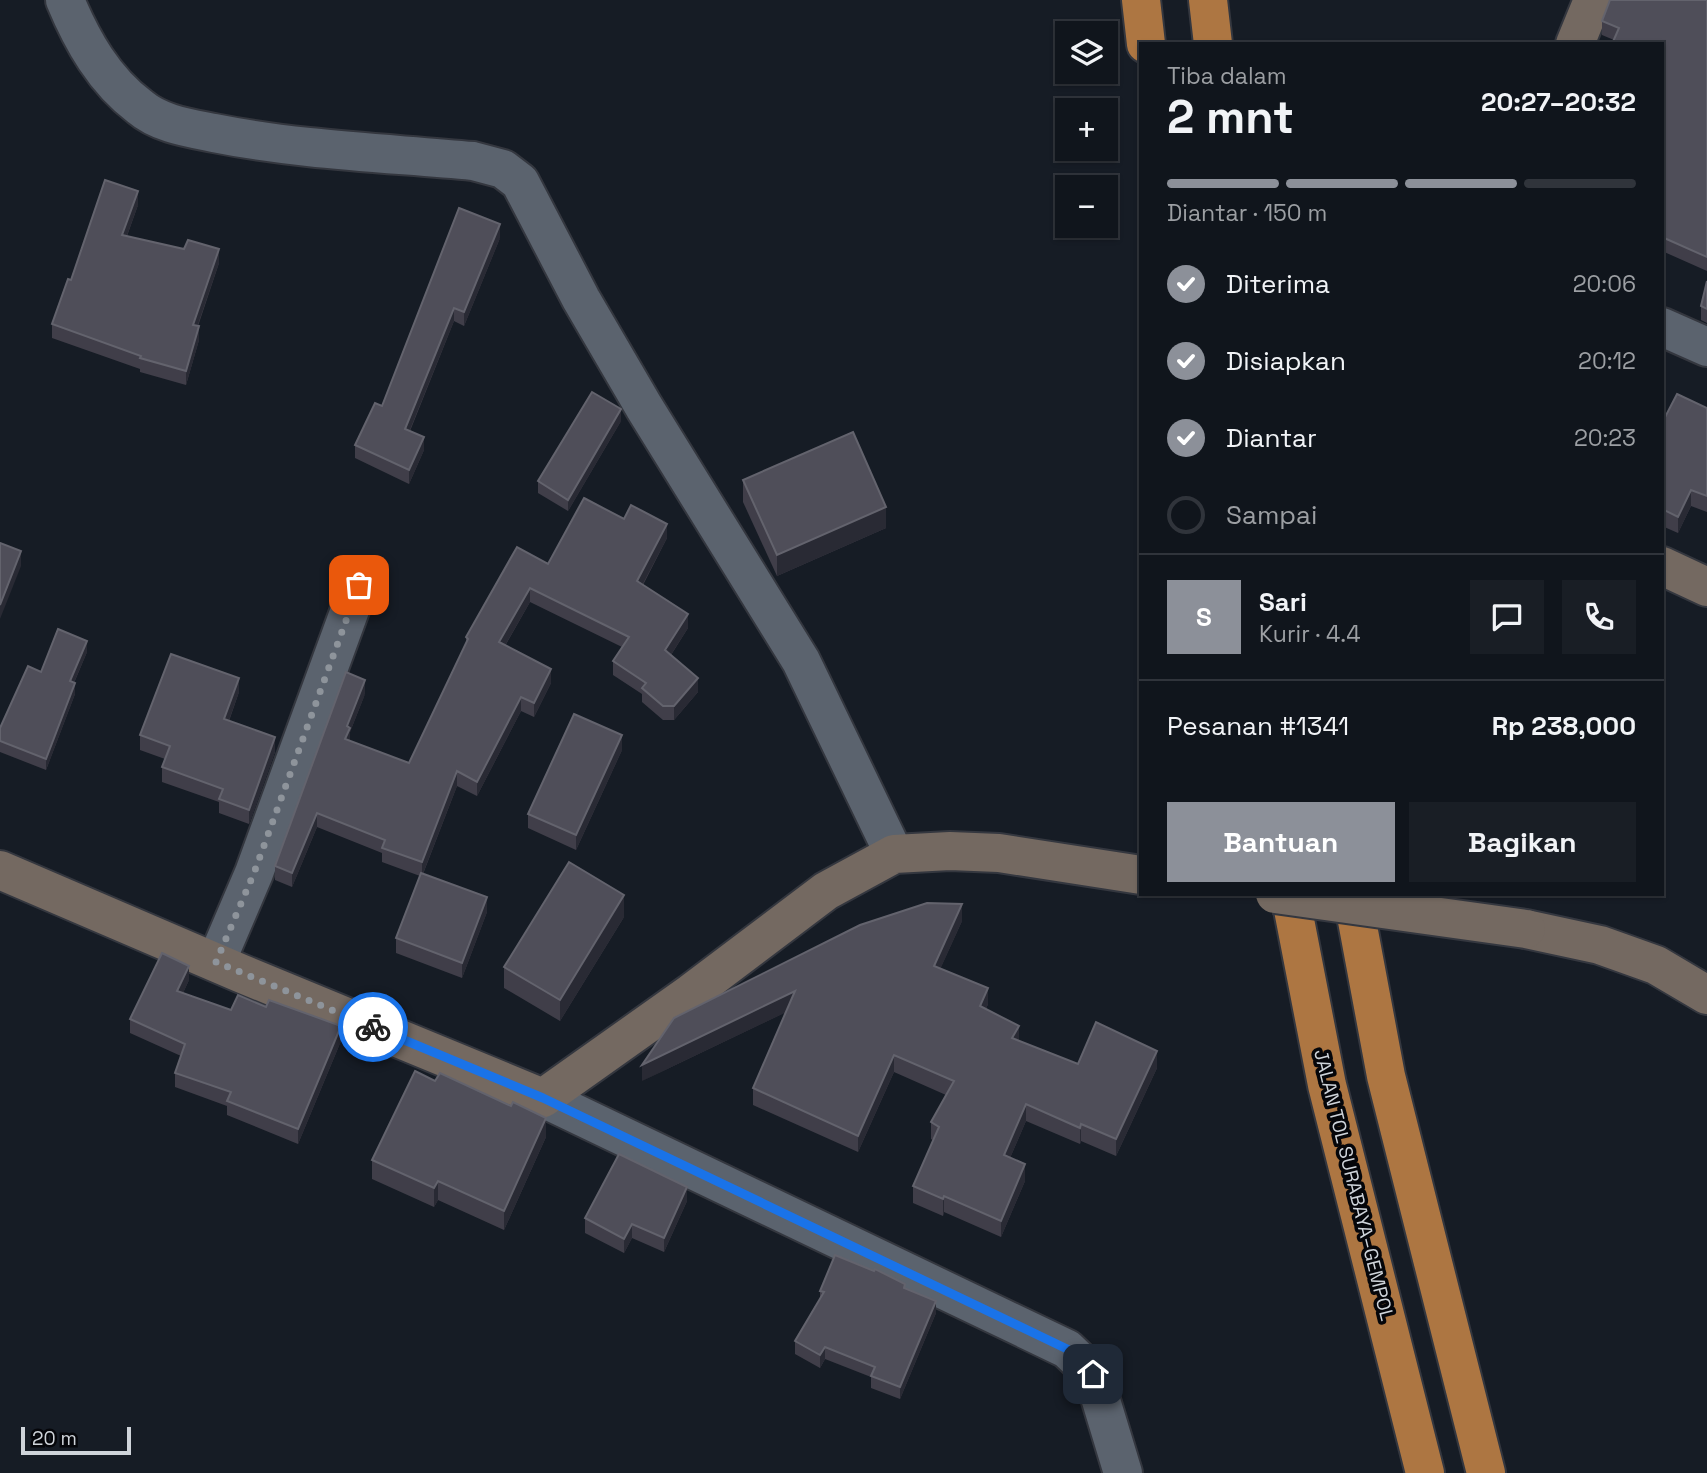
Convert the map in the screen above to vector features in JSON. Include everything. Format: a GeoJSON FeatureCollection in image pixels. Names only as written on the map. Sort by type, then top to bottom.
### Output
{"type":"FeatureCollection","features":[{"type":"Feature","properties":{"kind":"highway"},"geometry":{"type":"LineString","coordinates":[[1141,0],[1146,42]]}},
{"type":"Feature","properties":{"kind":"highway"},"geometry":{"type":"LineString","coordinates":[[1208,0],[1213,42]]}},
{"type":"Feature","properties":{"kind":"highway","name":"JALAN TOL SURABAYA–GEMPOL"},"geometry":{"type":"LineString","coordinates":[[1290,896],[1327,1085],[1425,1473]]}},
{"type":"Feature","properties":{"kind":"highway"},"geometry":{"type":"LineString","coordinates":[[1352,896],[1386,1076],[1486,1473]]}},
{"type":"Feature","properties":{"kind":"street"},"geometry":{"type":"LineString","coordinates":[[65,0],[78,32],[103,71],[141,108],[177,126],[260,142],[473,161],[503,169],[520,182],[581,299],[644,407],[801,661],[894,854]]}},
{"type":"Feature","properties":{"kind":"street"},"geometry":{"type":"LineString","coordinates":[[1577,42],[1593,0]]}},
{"type":"Feature","properties":{"kind":"street"},"geometry":{"type":"LineString","coordinates":[[1664,328],[1707,348]]}},
{"type":"Feature","properties":{"kind":"street"},"geometry":{"type":"LineString","coordinates":[[1664,567],[1707,587]]}},
{"type":"Feature","properties":{"kind":"street"},"geometry":{"type":"LineString","coordinates":[[216,962],[254,873],[359,585]]}},
{"type":"Feature","properties":{"kind":"street"},"geometry":{"type":"LineString","coordinates":[[543,1098],[702,985],[826,891],[894,854],[950,851],[999,853],[1127,874]]}},
{"type":"Feature","properties":{"kind":"street"},"geometry":{"type":"LineString","coordinates":[[0,870],[543,1098],[1067,1349],[1093,1374],[1123,1473]]}},
{"type":"Feature","properties":{"kind":"street"},"geometry":{"type":"LineString","coordinates":[[1289,896],[1526,929],[1600,945],[1656,965],[1707,995]]}},
{"type":"Feature","properties":{"kind":"building"},"geometry":{"type":"Polygon","coordinates":[[[1610,0],[1707,0],[1707,257],[1664,238],[1664,42],[1613,42],[1619,28],[1602,21],[1610,0]]]}},
{"type":"Feature","properties":{"kind":"building"},"geometry":{"type":"Polygon","coordinates":[[[105,180],[138,191],[122,235],[184,249],[188,240],[219,249],[193,325],[199,326],[186,371],[140,358],[141,356],[52,324],[68,279],[71,280],[105,180]]]}},
{"type":"Feature","properties":{"kind":"building"},"geometry":{"type":"Polygon","coordinates":[[[459,208],[500,224],[464,312],[454,308],[405,429],[424,437],[409,470],[355,445],[375,403],[382,406],[459,208]]]}},
{"type":"Feature","properties":{"kind":"building"},"geometry":{"type":"Polygon","coordinates":[[[1707,281],[1707,309],[1701,306],[1707,281]]]}},
{"type":"Feature","properties":{"kind":"building"},"geometry":{"type":"Polygon","coordinates":[[[592,392],[621,409],[568,500],[538,481],[592,392]]]}},
{"type":"Feature","properties":{"kind":"building"},"geometry":{"type":"Polygon","coordinates":[[[1677,394],[1707,408],[1707,496],[1691,490],[1678,517],[1664,510],[1664,419],[1677,394]]]}},
{"type":"Feature","properties":{"kind":"building"},"geometry":{"type":"Polygon","coordinates":[[[853,432],[886,507],[777,555],[743,480],[853,432]]]}},
{"type":"Feature","properties":{"kind":"building"},"geometry":{"type":"Polygon","coordinates":[[[584,498],[624,519],[631,505],[667,524],[637,581],[688,614],[665,650],[698,678],[674,706],[663,706],[642,688],[646,683],[613,661],[629,637],[530,588],[499,642],[551,669],[534,703],[521,697],[477,782],[457,771],[422,862],[382,848],[385,840],[317,813],[292,873],[275,866],[346,672],[365,680],[347,726],[350,728],[345,739],[409,763],[468,639],[466,637],[517,547],[548,564],[584,498]]]}},
{"type":"Feature","properties":{"kind":"building"},"geometry":{"type":"Polygon","coordinates":[[[0,543],[21,551],[0,605],[0,543]]]}},
{"type":"Feature","properties":{"kind":"building"},"geometry":{"type":"Polygon","coordinates":[[[58,629],[87,641],[70,681],[75,683],[46,759],[0,741],[0,728],[28,666],[41,672],[58,629]]]}},
{"type":"Feature","properties":{"kind":"building"},"geometry":{"type":"Polygon","coordinates":[[[171,654],[239,678],[224,719],[275,737],[249,810],[219,799],[223,789],[162,767],[170,746],[140,735],[171,654]]]}},
{"type":"Feature","properties":{"kind":"building"},"geometry":{"type":"Polygon","coordinates":[[[574,714],[622,735],[576,835],[528,814],[574,714]]]}},
{"type":"Feature","properties":{"kind":"building"},"geometry":{"type":"Polygon","coordinates":[[[569,862],[624,895],[560,1000],[504,967],[569,862]]]}},
{"type":"Feature","properties":{"kind":"building"},"geometry":{"type":"Polygon","coordinates":[[[421,873],[487,897],[462,963],[396,938],[421,873]]]}},
{"type":"Feature","properties":{"kind":"building"},"geometry":{"type":"Polygon","coordinates":[[[927,903],[962,904],[934,966],[988,988],[980,1006],[1019,1026],[1012,1038],[1078,1064],[1096,1022],[1157,1051],[1116,1139],[1081,1124],[1080,1128],[1026,1104],[1004,1155],[1025,1164],[1001,1221],[944,1196],[943,1199],[913,1186],[939,1127],[931,1122],[954,1081],[894,1055],[858,1136],[753,1088],[795,991],[642,1065],[674,1018],[860,925],[927,903]]]}},
{"type":"Feature","properties":{"kind":"building"},"geometry":{"type":"Polygon","coordinates":[[[162,953],[189,966],[177,991],[231,1010],[238,995],[266,1007],[269,1000],[341,1026],[298,1129],[227,1101],[231,1092],[175,1073],[185,1044],[130,1019],[162,953]]]}},
{"type":"Feature","properties":{"kind":"building"},"geometry":{"type":"Polygon","coordinates":[[[415,1071],[435,1081],[440,1073],[511,1106],[513,1102],[546,1118],[504,1211],[438,1181],[434,1188],[372,1160],[415,1071]]]}},
{"type":"Feature","properties":{"kind":"building"},"geometry":{"type":"Polygon","coordinates":[[[619,1154],[687,1187],[664,1238],[632,1224],[624,1239],[585,1218],[619,1154]]]}},
{"type":"Feature","properties":{"kind":"building"},"geometry":{"type":"Polygon","coordinates":[[[835,1255],[874,1271],[875,1269],[905,1284],[904,1288],[936,1301],[900,1387],[871,1376],[875,1367],[825,1347],[820,1355],[795,1341],[824,1292],[820,1291],[835,1255]]]}},
{"type":"Feature","properties":{"kind":"way so far"},"geometry":{"type":"LineString","coordinates":[[359,585],[254,873],[216,962],[373,1027]]}},
{"type":"Feature","properties":{"kind":"route"},"geometry":{"type":"LineString","coordinates":[[373,1027],[543,1098],[1067,1349],[1093,1374]]}}]}
